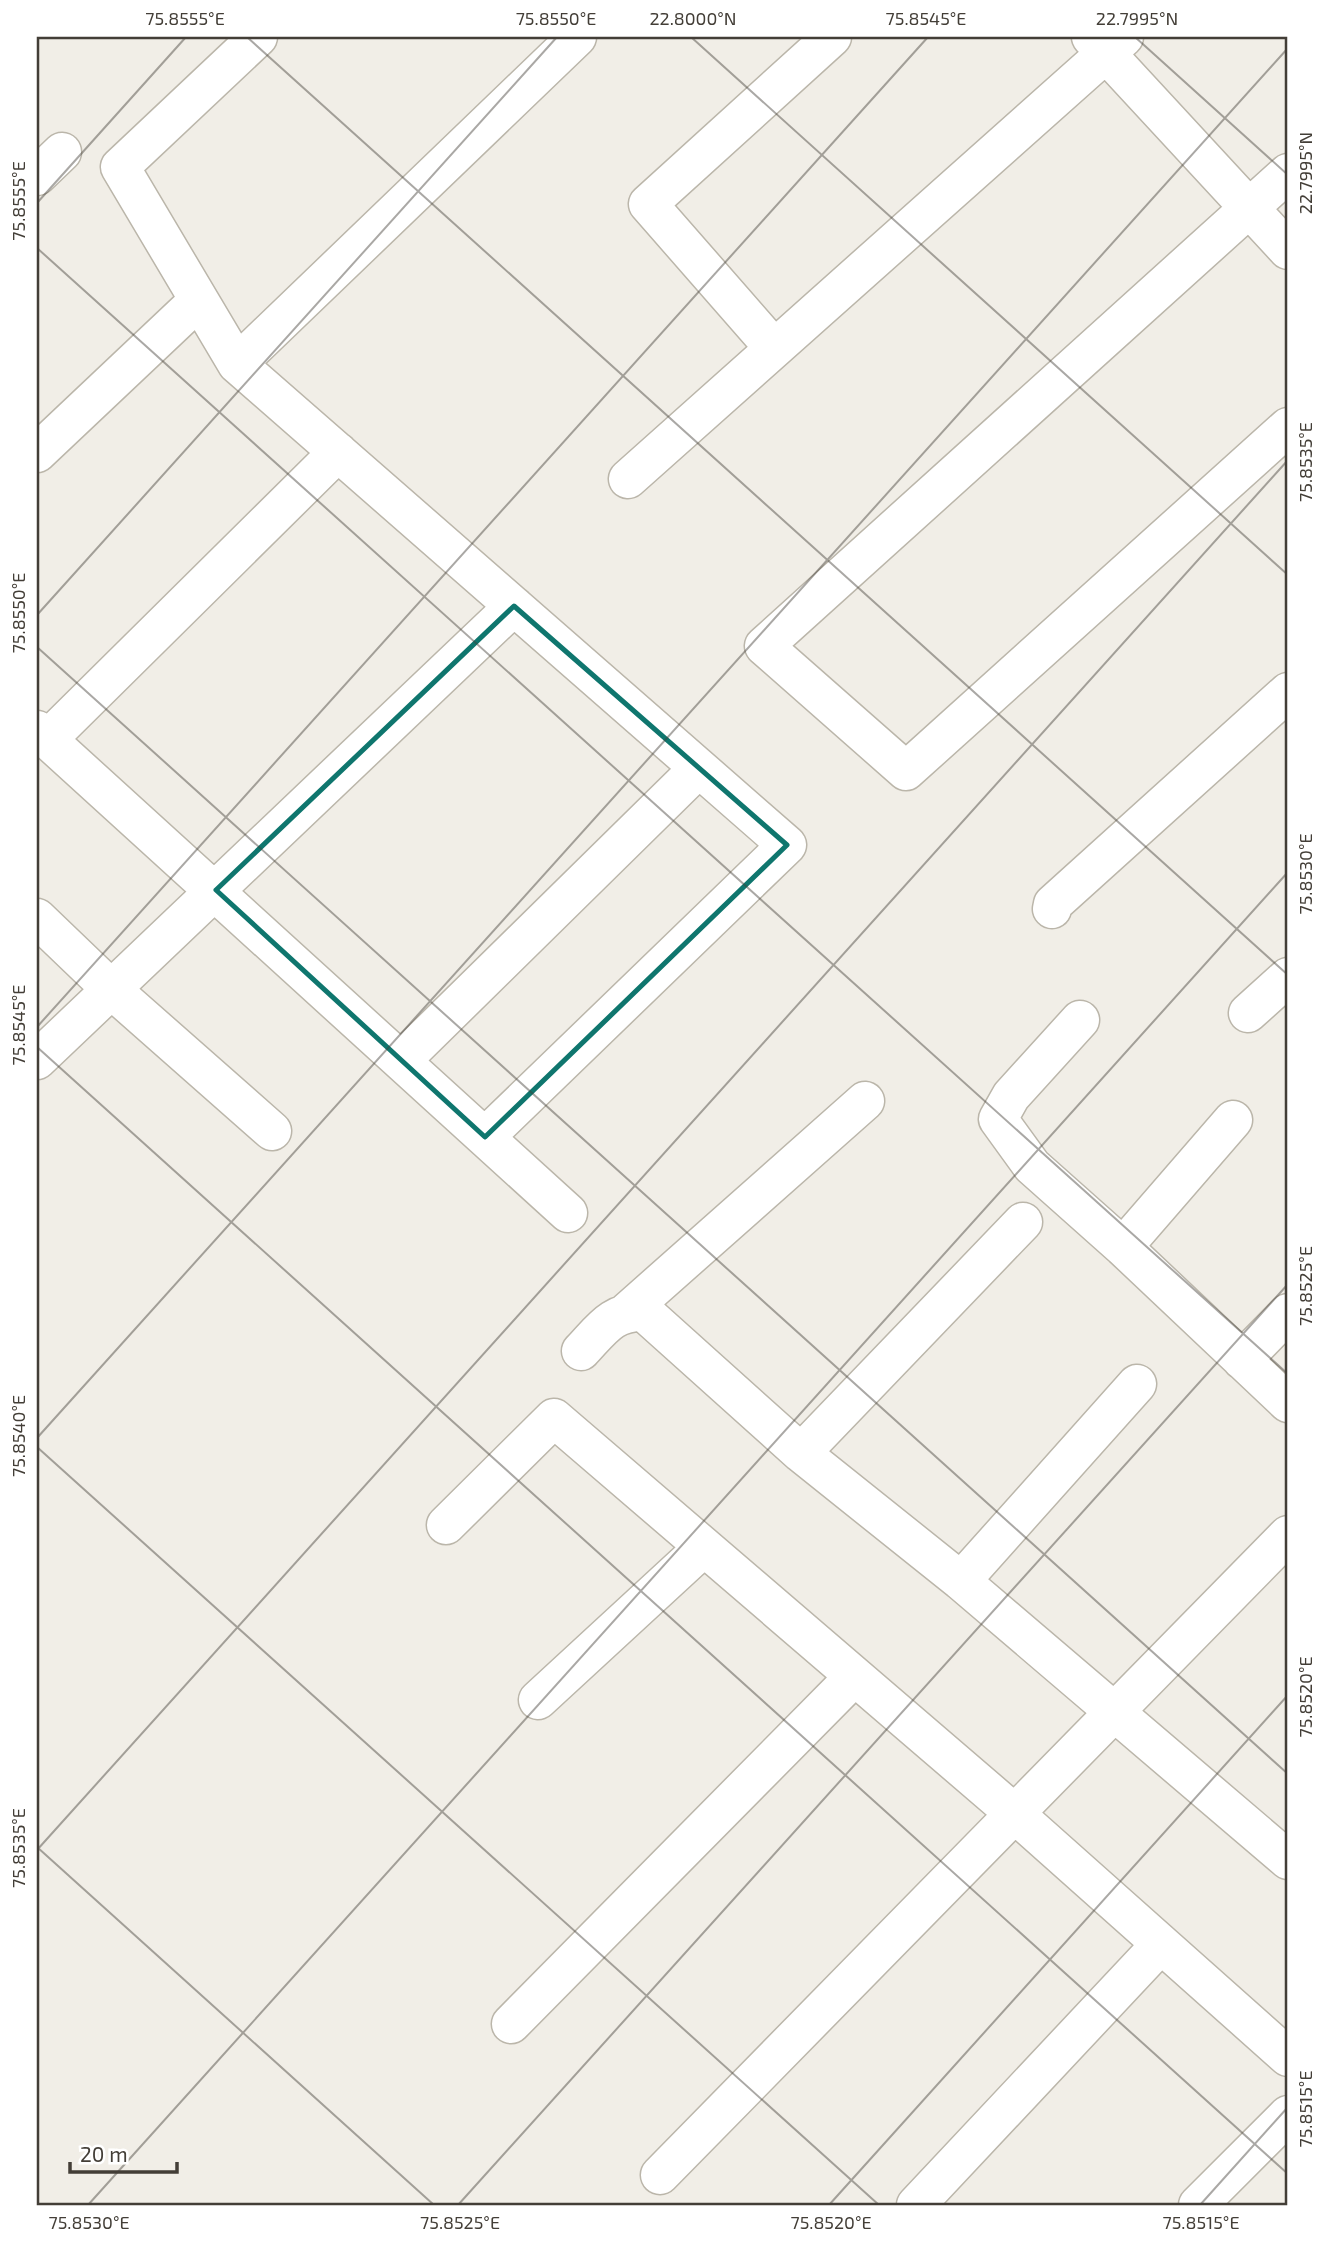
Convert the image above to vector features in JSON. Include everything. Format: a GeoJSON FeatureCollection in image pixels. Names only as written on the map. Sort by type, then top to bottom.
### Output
{"type":"FeatureCollection","features":[{"type":"Feature","properties":{"kind":"street"},"geometry":{"type":"LineString","coordinates":[[258,37],[120,167],[237,364],[787,845],[485,1137]]}},
{"type":"Feature","properties":{"kind":"street"},"geometry":{"type":"LineString","coordinates":[[237,364],[577,37]]}},
{"type":"Feature","properties":{"kind":"street"},"geometry":{"type":"LineString","coordinates":[[774,348],[648,204],[832,37]]}},
{"type":"Feature","properties":{"kind":"street"},"geometry":{"type":"LineString","coordinates":[[628,478],[774,348],[1107,42],[1288,250]]}},
{"type":"Feature","properties":{"kind":"street"},"geometry":{"type":"LineString","coordinates":[[1288,173],[764,646],[906,771],[1288,427]]}},
{"type":"Feature","properties":{"kind":"street"},"geometry":{"type":"LineString","coordinates":[[37,453],[199,300]]}},
{"type":"Feature","properties":{"kind":"street"},"geometry":{"type":"LineString","coordinates":[[338,452],[42,735],[216,890],[568,1213]]}},
{"type":"Feature","properties":{"kind":"street"},"geometry":{"type":"LineString","coordinates":[[37,1060],[514,606]]}},
{"type":"Feature","properties":{"kind":"street"},"geometry":{"type":"LineString","coordinates":[[1052,909],[1052,904],[1288,692]]}},
{"type":"Feature","properties":{"kind":"street"},"geometry":{"type":"LineString","coordinates":[[402,1060],[699,768]]}},
{"type":"Feature","properties":{"kind":"street"},"geometry":{"type":"LineString","coordinates":[[37,918],[111,989],[272,1131]]}},
{"type":"Feature","properties":{"kind":"street"},"geometry":{"type":"LineString","coordinates":[[1248,1013],[1288,977]]}},
{"type":"Feature","properties":{"kind":"street"},"geometry":{"type":"LineString","coordinates":[[1080,1020],[1011,1096],[998,1119],[1032,1166],[1123,1247],[1288,1403]]}},
{"type":"Feature","properties":{"kind":"street"},"geometry":{"type":"LineString","coordinates":[[581,1351],[610,1320],[627,1312],[865,1101]]}},
{"type":"Feature","properties":{"kind":"street"},"geometry":{"type":"LineString","coordinates":[[1123,1247],[1233,1121]]}},
{"type":"Feature","properties":{"kind":"street"},"geometry":{"type":"LineString","coordinates":[[801,1453],[1023,1222]]}},
{"type":"Feature","properties":{"kind":"street"},"geometry":{"type":"LineString","coordinates":[[627,1312],[644,1312],[801,1453],[961,1581],[1114,1711],[1282,1843]]}},
{"type":"Feature","properties":{"kind":"street"},"geometry":{"type":"LineString","coordinates":[[1242,1360],[1288,1313]]}},
{"type":"Feature","properties":{"kind":"street"},"geometry":{"type":"LineString","coordinates":[[961,1581],[1137,1384]]}},
{"type":"Feature","properties":{"kind":"street"},"geometry":{"type":"LineString","coordinates":[[446,1525],[554,1418],[853,1678],[1014,1813],[1288,2057]]}},
{"type":"Feature","properties":{"kind":"street"},"geometry":{"type":"LineString","coordinates":[[660,2175],[1288,1535]]}},
{"type":"Feature","properties":{"kind":"street"},"geometry":{"type":"LineString","coordinates":[[538,1700],[704,1547]]}},
{"type":"Feature","properties":{"kind":"street"},"geometry":{"type":"LineString","coordinates":[[511,2024],[853,1678]]}},
{"type":"Feature","properties":{"kind":"street"},"geometry":{"type":"LineString","coordinates":[[916,2205],[1161,1944]]}},
{"type":"Feature","properties":{"kind":"street"},"geometry":{"type":"LineString","coordinates":[[1198,2205],[1288,2115]]}},
{"type":"Feature","properties":{"kind":"highlighted area"},"geometry":{"type":"Polygon","coordinates":[[[514,606],[787,845],[485,1137],[216,890],[514,606]]]}}]}
